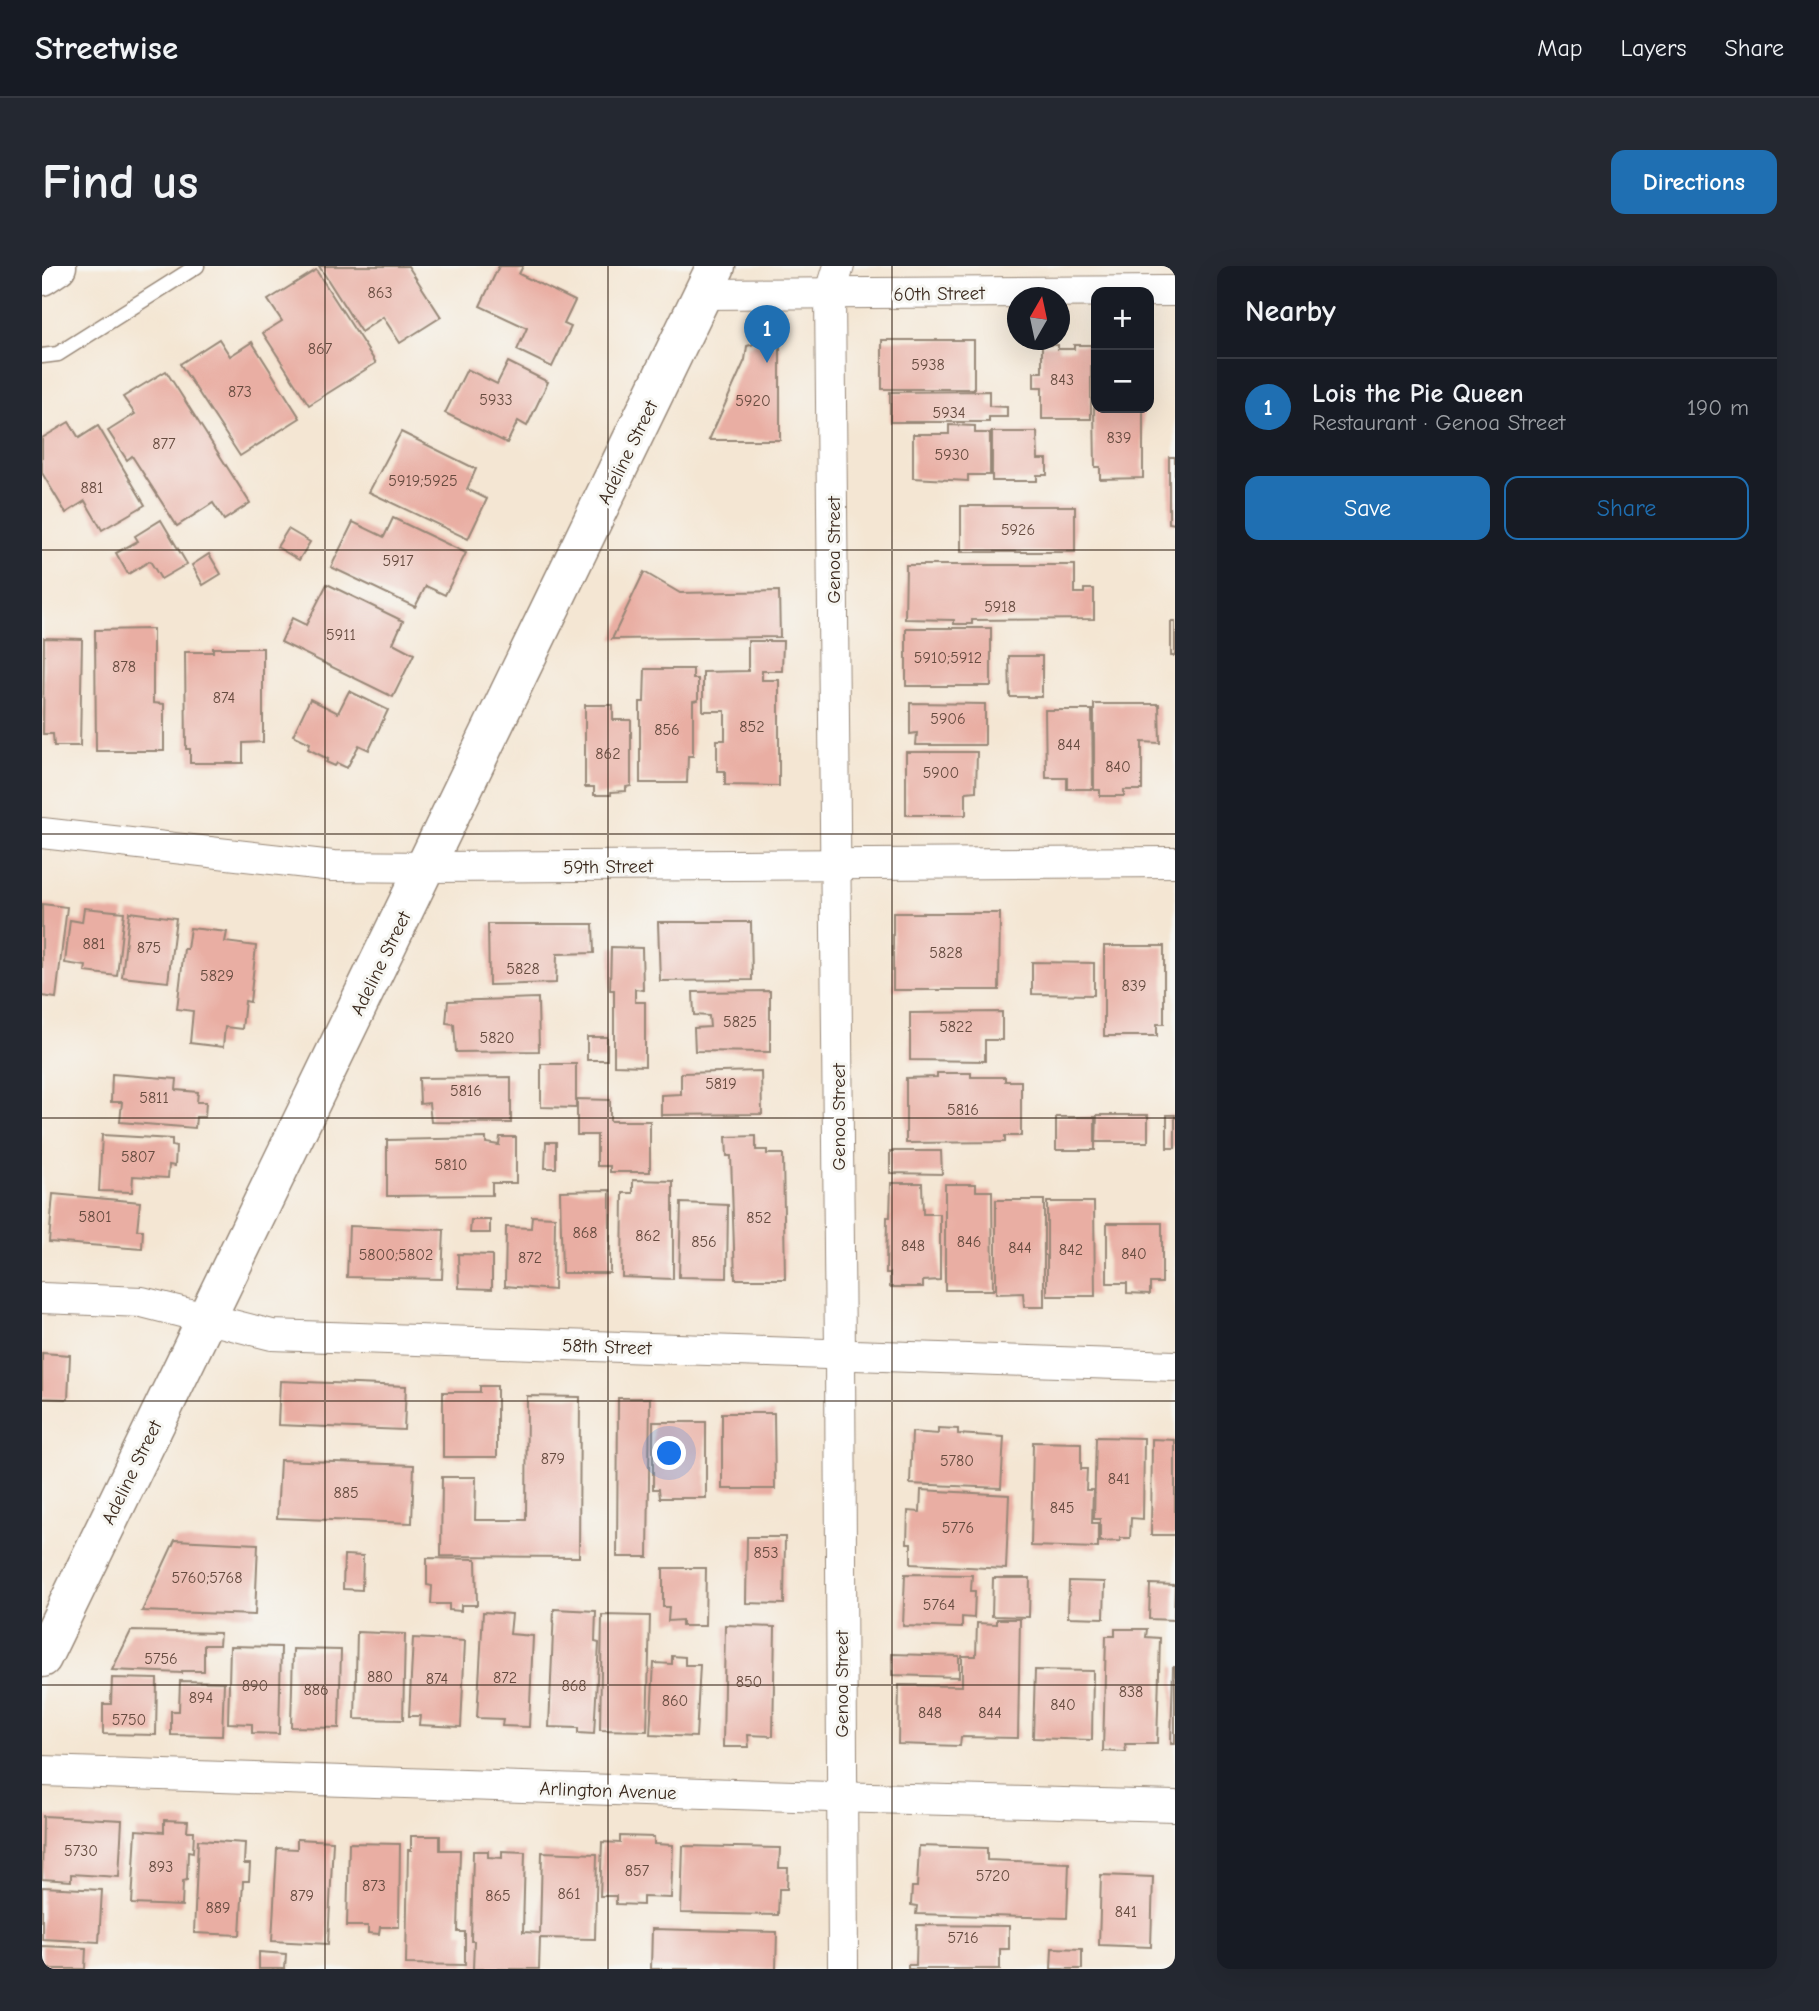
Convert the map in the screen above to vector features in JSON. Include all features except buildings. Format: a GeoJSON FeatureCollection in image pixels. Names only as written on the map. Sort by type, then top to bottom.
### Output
{"type":"FeatureCollection","features":[{"type":"Feature","properties":{"kind":"street"},"geometry":{"type":"LineString","coordinates":[[42,276],[57,266]]}},
{"type":"Feature","properties":{"kind":"street","name":"Genoa Street"},"geometry":{"type":"LineString","coordinates":[[839,266],[830,295],[843,1969]]}},
{"type":"Feature","properties":{"kind":"street","name":"60th Street"},"geometry":{"type":"LineString","coordinates":[[710,280],[830,295],[1175,291]]}},
{"type":"Feature","properties":{"kind":"street","name":"Adeline Street"},"geometry":{"type":"LineString","coordinates":[[42,1658],[710,280]]}},
{"type":"Feature","properties":{"kind":"street","name":"59th Street"},"geometry":{"type":"LineString","coordinates":[[42,833],[333,866],[1175,862]]}},
{"type":"Feature","properties":{"kind":"street","name":"58th Street"},"geometry":{"type":"LineString","coordinates":[[42,1298],[142,1302],[272,1335],[1175,1366]]}},
{"type":"Feature","properties":{"kind":"street","name":"Arlington Avenue"},"geometry":{"type":"LineString","coordinates":[[42,1771],[1175,1806]]}},
{"type":"Feature","properties":{"kind":"lane"},"geometry":{"type":"LineString","coordinates":[[42,356],[58,355],[197,266]]}},
{"type":"Feature","properties":{"kind":"place","name":"Lois the Pie Queen"},"geometry":{"type":"Point","coordinates":[767,363]}}]}
